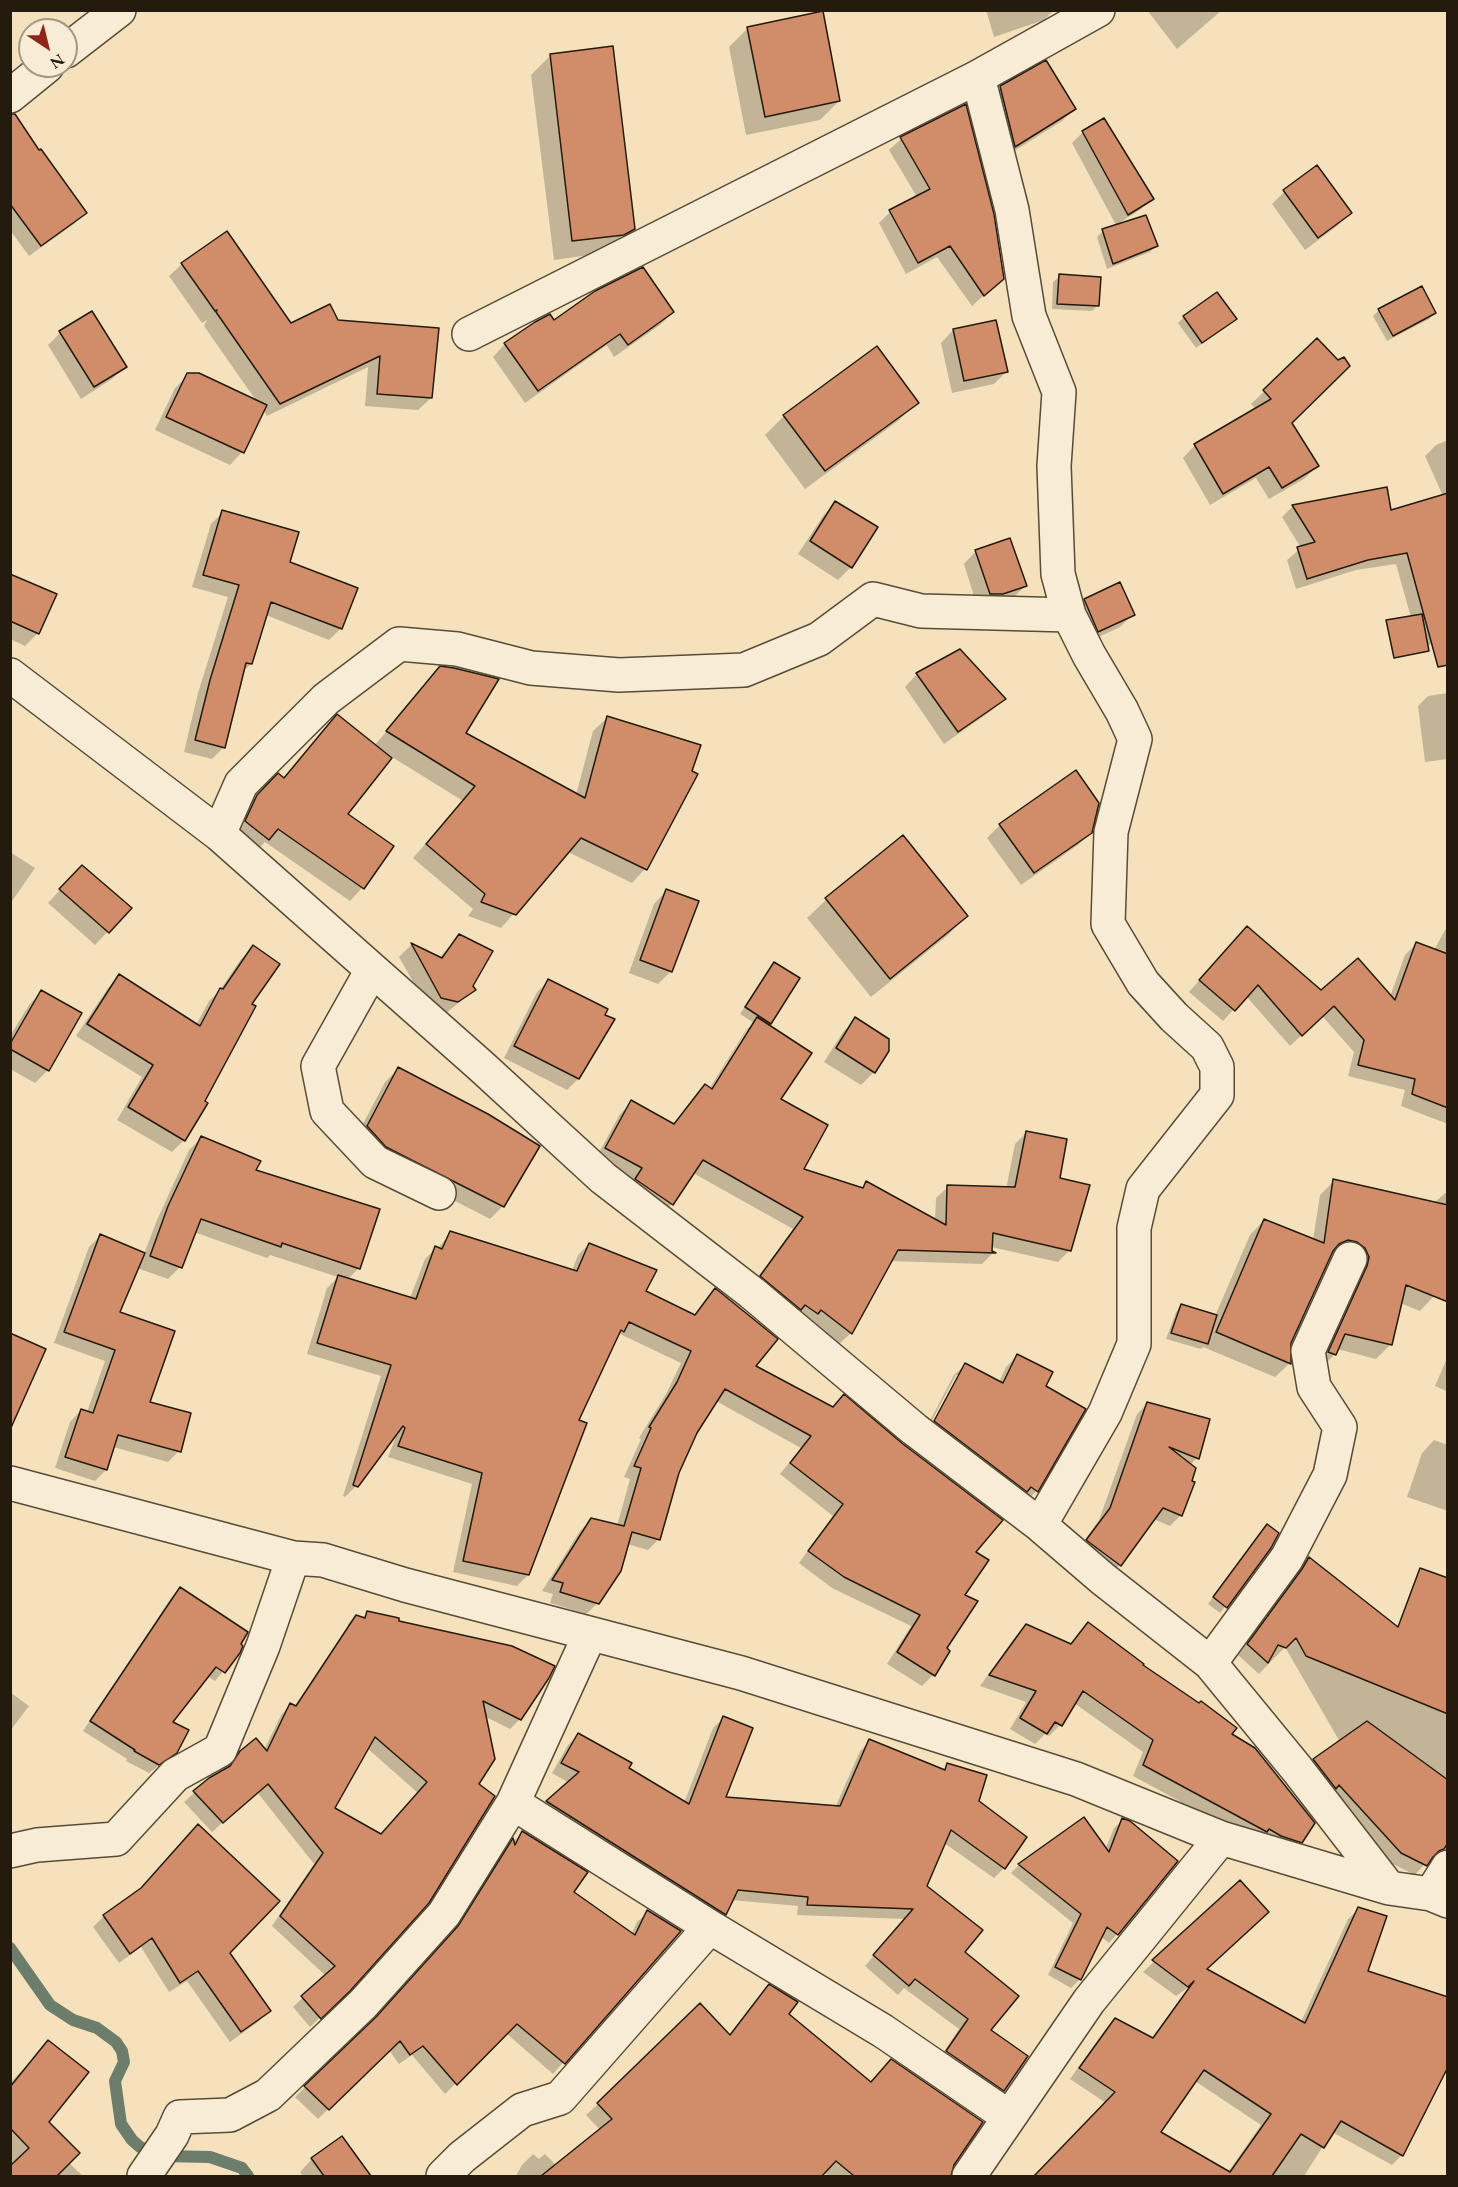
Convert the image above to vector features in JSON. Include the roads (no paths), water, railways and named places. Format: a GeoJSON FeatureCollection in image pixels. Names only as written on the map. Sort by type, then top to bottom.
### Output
{"type":"FeatureCollection","features":[{"type":"Feature","properties":{"kind":"street"},"geometry":{"type":"LineString","coordinates":[[78,42],[118,10]]}},
{"type":"Feature","properties":{"kind":"street"},"geometry":{"type":"LineString","coordinates":[[469,334],[978,77],[1098,10]]}},
{"type":"Feature","properties":{"kind":"street"},"geometry":{"type":"LineString","coordinates":[[978,77],[1011,210],[1029,316],[1059,392],[1054,466],[1058,574],[1069,615],[1135,739],[1111,832],[1108,924],[1143,983],[1174,1017],[1207,1047],[1217,1067],[1217,1095],[1143,1189],[1134,1228],[1134,1344],[1105,1413],[1040,1525]]}},
{"type":"Feature","properties":{"kind":"street"},"geometry":{"type":"LineString","coordinates":[[10,96],[32,78]]}},
{"type":"Feature","properties":{"kind":"street"},"geometry":{"type":"LineString","coordinates":[[219,834],[241,784],[326,699],[399,644],[457,649],[531,668],[619,675],[744,670],[819,639],[873,598],[921,611],[1069,615]]}},
{"type":"Feature","properties":{"kind":"street"},"geometry":{"type":"LineString","coordinates":[[10,675],[219,834],[481,1066],[603,1178],[752,1293],[915,1429],[1040,1525],[1103,1579],[1210,1663],[1297,1769],[1389,1888]]}},
{"type":"Feature","properties":{"kind":"street"},"geometry":{"type":"LineString","coordinates":[[372,970],[318,1066],[327,1111],[375,1162],[439,1193]]}},
{"type":"Feature","properties":{"kind":"street"},"geometry":{"type":"LineString","coordinates":[[1210,1663],[1287,1558],[1330,1475],[1340,1427],[1314,1387],[1308,1351],[1350,1259]]}},
{"type":"Feature","properties":{"kind":"street"},"geometry":{"type":"LineString","coordinates":[[10,1483],[292,1558],[323,1560],[405,1586],[741,1673],[1065,1775],[1221,1838],[1389,1888],[1442,1887]]}},
{"type":"Feature","properties":{"kind":"street"},"geometry":{"type":"LineString","coordinates":[[10,1851],[37,1845],[116,1839],[175,1775],[220,1750],[263,1646],[292,1558]]}},
{"type":"Feature","properties":{"kind":"street"},"geometry":{"type":"LineString","coordinates":[[144,2176],[172,2135],[180,2117],[230,2115],[268,2095],[363,2004],[444,1914],[513,1803],[590,1634]]}},
{"type":"Feature","properties":{"kind":"street"},"geometry":{"type":"LineString","coordinates":[[513,1803],[710,1927],[883,2031],[1009,2117]]}},
{"type":"Feature","properties":{"kind":"street"},"geometry":{"type":"LineString","coordinates":[[969,2176],[1089,2001],[1221,1838]]}},
{"type":"Feature","properties":{"kind":"street"},"geometry":{"type":"LineString","coordinates":[[443,2176],[462,2157],[522,2110],[560,2098],[710,1927]]}},
{"type":"Feature","properties":{"kind":"waterway"},"geometry":{"type":"LineString","coordinates":[[10,1948],[50,2005],[73,2020],[97,2028],[116,2042],[122,2051],[124,2062],[115,2081],[121,2124],[132,2140],[140,2147],[162,2156],[210,2157],[242,2168],[248,2176]]}}]}
